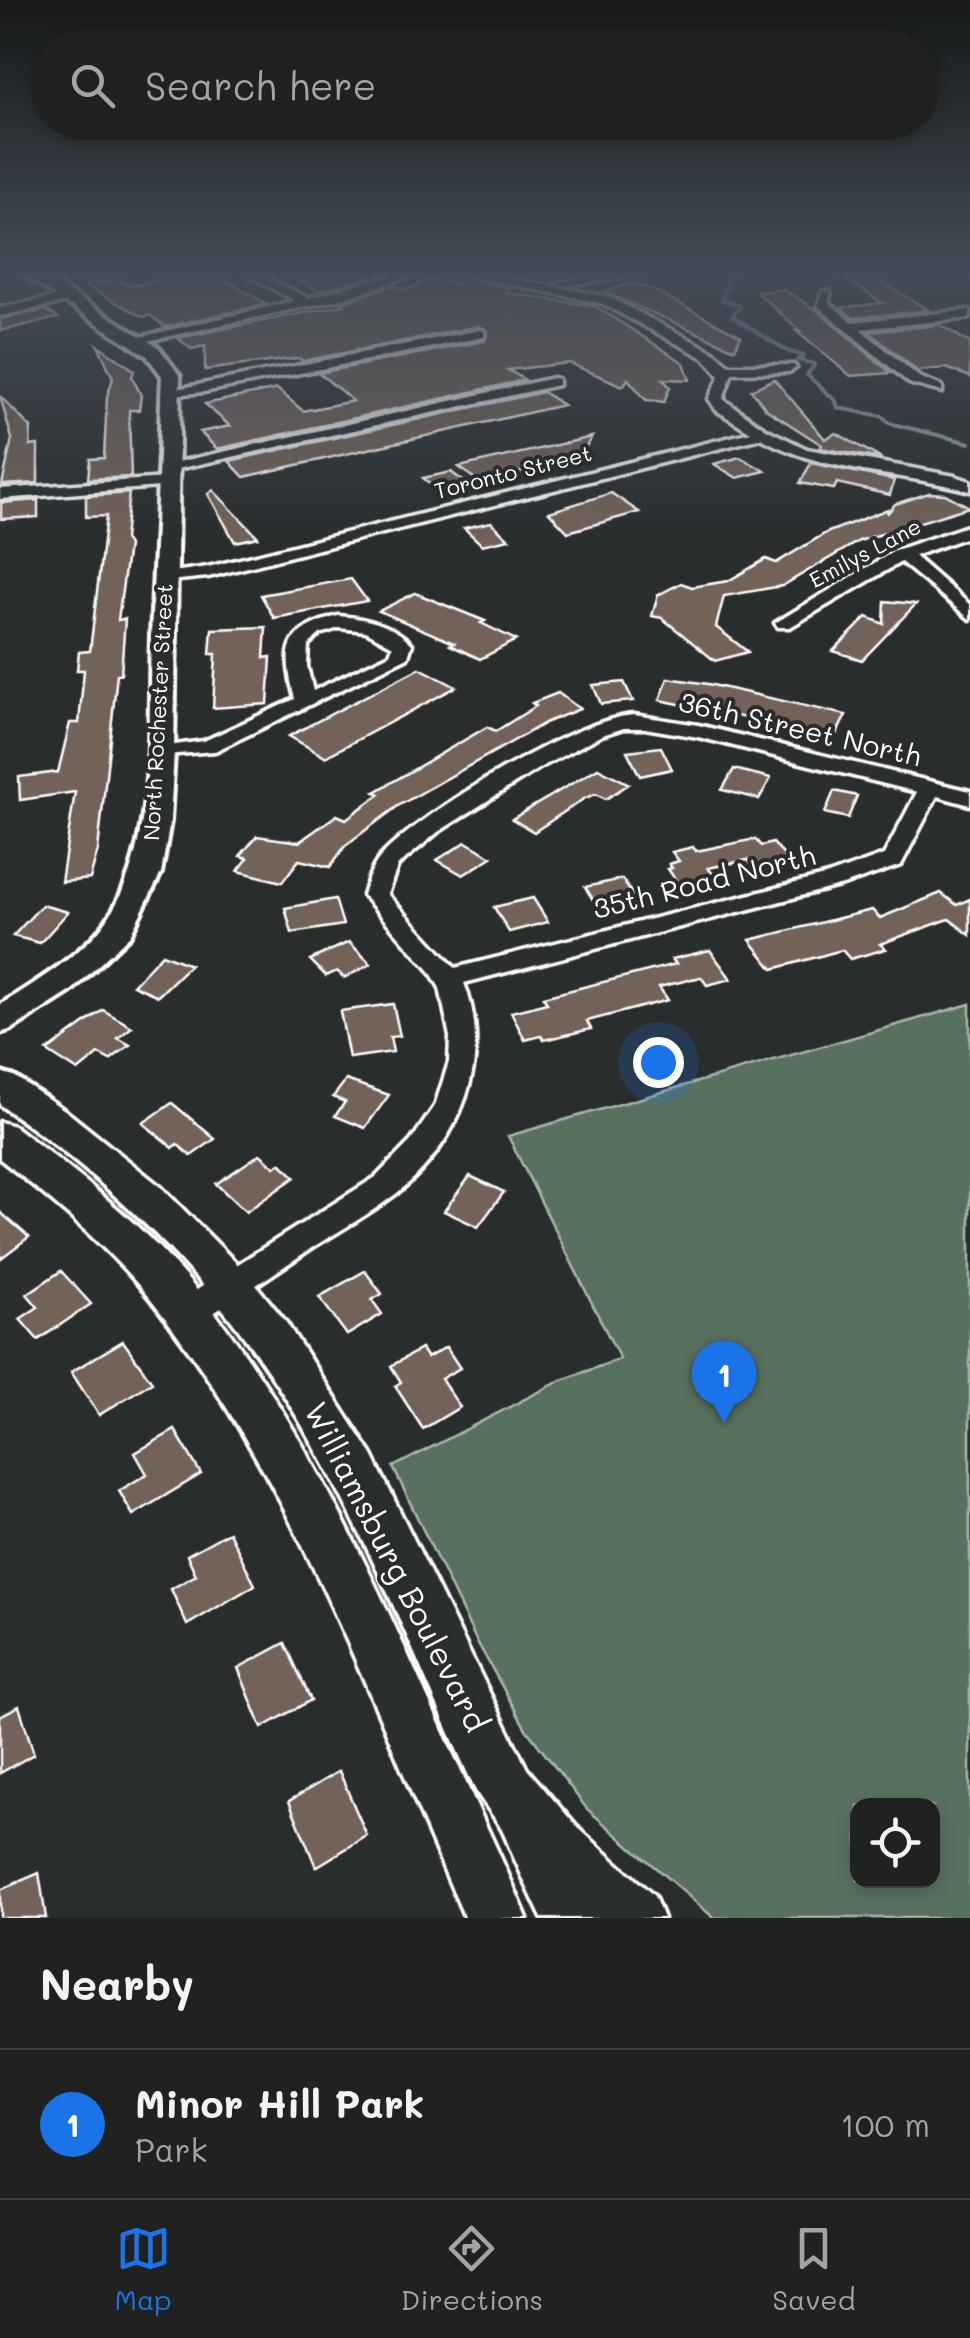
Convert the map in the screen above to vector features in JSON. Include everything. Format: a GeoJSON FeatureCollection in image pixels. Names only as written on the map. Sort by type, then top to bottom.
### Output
{"type":"FeatureCollection","features":[{"type":"Feature","properties":{"kind":"main road","name":"Williamsburg Boulevard"},"geometry":{"type":"LineString","coordinates":[[0,1086],[45,1115],[136,1187],[202,1250],[209,1299],[230,1368],[291,1469],[496,1918]]}},
{"type":"Feature","properties":{"kind":"main road","name":"Williamsburg Boulevard"},"geometry":{"type":"LineString","coordinates":[[0,1138],[209,1299],[262,1322],[337,1438],[575,1918]]}},
{"type":"Feature","properties":{"kind":"main road"},"geometry":{"type":"LineString","coordinates":[[523,1817],[632,1918]]}},
{"type":"Feature","properties":{"kind":"street"},"geometry":{"type":"LineString","coordinates":[[163,364],[168,368],[173,390],[204,388],[329,364]]}},
{"type":"Feature","properties":{"kind":"street"},"geometry":{"type":"LineString","coordinates":[[718,364],[726,376],[718,403],[764,433],[813,455],[916,470],[970,486]]}},
{"type":"Feature","properties":{"kind":"street"},"geometry":{"type":"LineString","coordinates":[[895,364],[914,380],[937,389]]}},
{"type":"Feature","properties":{"kind":"street"},"geometry":{"type":"LineString","coordinates":[[724,369],[790,368]]}},
{"type":"Feature","properties":{"kind":"street"},"geometry":{"type":"LineString","coordinates":[[0,494],[168,474],[553,382]]}},
{"type":"Feature","properties":{"kind":"street","name":"North Rochester Street"},"geometry":{"type":"LineString","coordinates":[[0,1021],[58,984],[119,928],[146,872],[156,820],[160,752],[173,390]]}},
{"type":"Feature","properties":{"kind":"street","name":"Toronto Street"},"geometry":{"type":"LineString","coordinates":[[165,578],[273,556],[764,433]]}},
{"type":"Feature","properties":{"kind":"street","name":"Emilys Lane"},"geometry":{"type":"LineString","coordinates":[[784,623],[902,554],[970,530]]}},
{"type":"Feature","properties":{"kind":"street"},"geometry":{"type":"LineString","coordinates":[[902,554],[970,614]]}},
{"type":"Feature","properties":{"kind":"street"},"geometry":{"type":"LineString","coordinates":[[160,752],[208,747],[306,702],[398,657],[403,644],[390,634],[361,623],[338,622],[313,630],[298,644],[296,666],[306,702]]}},
{"type":"Feature","properties":{"kind":"street","name":"36th Street North"},"geometry":{"type":"LineString","coordinates":[[449,978],[375,895],[387,862],[414,838],[569,743],[617,722],[698,730],[970,798]]}},
{"type":"Feature","properties":{"kind":"street","name":"35th Road North"},"geometry":{"type":"LineString","coordinates":[[449,978],[835,880],[894,860],[930,788]]}},
{"type":"Feature","properties":{"kind":"street"},"geometry":{"type":"LineString","coordinates":[[209,1299],[386,1185],[410,1164],[439,1126],[456,1090],[464,1049],[463,1028],[449,978]]}},
{"type":"Feature","properties":{"kind":"green space"},"geometry":{"type":"Polygon","coordinates":[[[970,1004],[970,1918],[714,1918],[587,1809],[526,1729],[476,1640],[393,1467],[562,1380],[620,1359],[508,1136],[970,1004]]]}},
{"type":"Feature","properties":{"kind":"building"},"geometry":{"type":"Polygon","coordinates":[[[106,364],[125,364],[134,370],[132,377],[141,395],[139,410],[129,410],[131,477],[88,479],[90,459],[104,458],[107,397],[113,378],[106,364]]]}},
{"type":"Feature","properties":{"kind":"building"},"geometry":{"type":"Polygon","coordinates":[[[205,364],[256,364],[205,370],[205,364]]]}},
{"type":"Feature","properties":{"kind":"building"},"geometry":{"type":"Polygon","coordinates":[[[368,364],[565,364],[508,370],[525,380],[217,449],[200,432],[230,426],[205,404],[277,389],[303,411],[353,401],[319,373],[368,364]]]}},
{"type":"Feature","properties":{"kind":"building"},"geometry":{"type":"Polygon","coordinates":[[[570,364],[684,364],[690,380],[663,379],[670,387],[664,402],[646,400],[628,379],[623,386],[570,364]]]}},
{"type":"Feature","properties":{"kind":"building"},"geometry":{"type":"Polygon","coordinates":[[[836,364],[880,364],[891,373],[851,376],[836,364]]]}},
{"type":"Feature","properties":{"kind":"building"},"geometry":{"type":"Polygon","coordinates":[[[908,364],[970,364],[970,377],[946,368],[917,371],[908,364]]]}},
{"type":"Feature","properties":{"kind":"building"},"geometry":{"type":"Polygon","coordinates":[[[774,379],[825,439],[836,433],[882,459],[820,448],[822,445],[766,409],[751,390],[774,379]]]}},
{"type":"Feature","properties":{"kind":"building"},"geometry":{"type":"Polygon","coordinates":[[[543,392],[563,405],[244,477],[229,461],[543,392]]]}},
{"type":"Feature","properties":{"kind":"building"},"geometry":{"type":"Polygon","coordinates":[[[0,396],[31,428],[30,446],[38,445],[38,483],[2,485],[12,439],[0,396]]]}},
{"type":"Feature","properties":{"kind":"building"},"geometry":{"type":"Polygon","coordinates":[[[592,437],[578,459],[479,482],[459,467],[592,437]]]}},
{"type":"Feature","properties":{"kind":"building"},"geometry":{"type":"Polygon","coordinates":[[[740,457],[765,471],[737,478],[714,464],[740,457]]]}},
{"type":"Feature","properties":{"kind":"building"},"geometry":{"type":"Polygon","coordinates":[[[811,463],[894,480],[890,495],[837,483],[834,489],[800,483],[811,463]]]}},
{"type":"Feature","properties":{"kind":"building"},"geometry":{"type":"Polygon","coordinates":[[[451,472],[471,487],[442,494],[423,478],[451,472]]]}},
{"type":"Feature","properties":{"kind":"building"},"geometry":{"type":"Polygon","coordinates":[[[213,490],[258,537],[235,542],[208,494],[213,490]]]}},
{"type":"Feature","properties":{"kind":"building"},"geometry":{"type":"Polygon","coordinates":[[[129,493],[124,539],[128,546],[118,620],[125,619],[121,674],[117,674],[98,850],[90,879],[61,882],[75,792],[20,800],[19,777],[58,772],[70,723],[79,723],[84,670],[77,670],[79,652],[90,651],[106,516],[86,517],[86,496],[129,493]]]}},
{"type":"Feature","properties":{"kind":"building"},"geometry":{"type":"Polygon","coordinates":[[[611,493],[639,512],[568,532],[549,512],[611,493]]]}},
{"type":"Feature","properties":{"kind":"building"},"geometry":{"type":"Polygon","coordinates":[[[929,493],[945,494],[969,507],[859,541],[782,586],[724,596],[716,627],[748,652],[715,661],[662,618],[652,616],[658,595],[681,583],[692,587],[728,581],[766,559],[776,563],[826,533],[888,509],[887,514],[895,504],[929,493]]]}},
{"type":"Feature","properties":{"kind":"building"},"geometry":{"type":"Polygon","coordinates":[[[38,500],[38,517],[1,519],[1,503],[38,500]]]}},
{"type":"Feature","properties":{"kind":"building"},"geometry":{"type":"Polygon","coordinates":[[[491,522],[509,539],[482,545],[464,528],[491,522]]]}},
{"type":"Feature","properties":{"kind":"building"},"geometry":{"type":"Polygon","coordinates":[[[351,579],[367,601],[274,618],[261,595],[351,579]]]}},
{"type":"Feature","properties":{"kind":"building"},"geometry":{"type":"Polygon","coordinates":[[[415,593],[485,621],[481,623],[516,640],[480,659],[450,645],[454,643],[379,611],[415,593]]]}},
{"type":"Feature","properties":{"kind":"building"},"geometry":{"type":"Polygon","coordinates":[[[885,601],[916,604],[862,660],[833,651],[867,617],[884,624],[885,601]]]}},
{"type":"Feature","properties":{"kind":"building"},"geometry":{"type":"Polygon","coordinates":[[[266,627],[264,658],[271,657],[268,704],[213,708],[216,654],[210,654],[212,629],[266,627]]]}},
{"type":"Feature","properties":{"kind":"building"},"geometry":{"type":"Polygon","coordinates":[[[420,668],[456,687],[325,757],[289,736],[420,668]]]}},
{"type":"Feature","properties":{"kind":"building"},"geometry":{"type":"Polygon","coordinates":[[[668,678],[846,715],[835,737],[660,700],[668,678]]]}},
{"type":"Feature","properties":{"kind":"building"},"geometry":{"type":"Polygon","coordinates":[[[624,682],[633,701],[601,704],[593,685],[624,682]]]}},
{"type":"Feature","properties":{"kind":"building"},"geometry":{"type":"Polygon","coordinates":[[[558,693],[580,709],[547,722],[398,806],[346,845],[330,867],[299,860],[282,882],[238,871],[248,858],[240,856],[257,836],[299,842],[337,815],[346,819],[380,794],[375,792],[487,727],[496,731],[536,706],[532,703],[558,693]]]}},
{"type":"Feature","properties":{"kind":"building"},"geometry":{"type":"Polygon","coordinates":[[[661,747],[672,769],[640,776],[627,751],[661,747]]]}},
{"type":"Feature","properties":{"kind":"building"},"geometry":{"type":"Polygon","coordinates":[[[598,768],[629,784],[606,799],[596,794],[585,798],[534,832],[512,819],[598,768]]]}},
{"type":"Feature","properties":{"kind":"building"},"geometry":{"type":"Polygon","coordinates":[[[734,769],[771,778],[759,799],[722,790],[734,769]]]}},
{"type":"Feature","properties":{"kind":"building"},"geometry":{"type":"Polygon","coordinates":[[[834,791],[857,796],[848,818],[825,813],[834,791]]]}},
{"type":"Feature","properties":{"kind":"building"},"geometry":{"type":"Polygon","coordinates":[[[755,839],[761,846],[773,843],[788,860],[754,868],[748,860],[708,868],[716,877],[680,886],[668,869],[672,868],[669,864],[679,861],[672,852],[755,839]]]}},
{"type":"Feature","properties":{"kind":"building"},"geometry":{"type":"Polygon","coordinates":[[[466,842],[492,857],[463,875],[437,860],[466,842]]]}},
{"type":"Feature","properties":{"kind":"building"},"geometry":{"type":"Polygon","coordinates":[[[622,879],[634,897],[597,906],[585,887],[622,879]]]}},
{"type":"Feature","properties":{"kind":"building"},"geometry":{"type":"Polygon","coordinates":[[[941,893],[957,905],[970,899],[970,935],[949,919],[880,944],[886,949],[850,959],[842,950],[773,969],[750,940],[872,910],[880,918],[941,893]]]}},
{"type":"Feature","properties":{"kind":"building"},"geometry":{"type":"Polygon","coordinates":[[[533,898],[548,922],[509,932],[494,907],[533,898]]]}},
{"type":"Feature","properties":{"kind":"building"},"geometry":{"type":"Polygon","coordinates":[[[335,899],[343,925],[292,933],[285,908],[335,899]]]}},
{"type":"Feature","properties":{"kind":"building"},"geometry":{"type":"Polygon","coordinates":[[[42,905],[68,912],[40,943],[13,936],[42,905]]]}},
{"type":"Feature","properties":{"kind":"building"},"geometry":{"type":"Polygon","coordinates":[[[349,942],[371,964],[344,978],[337,971],[326,976],[310,960],[349,942]]]}},
{"type":"Feature","properties":{"kind":"building"},"geometry":{"type":"Polygon","coordinates":[[[710,950],[731,979],[707,985],[701,977],[659,987],[668,1000],[587,1021],[591,1029],[544,1040],[541,1036],[525,1040],[511,1012],[547,1003],[543,997],[676,964],[672,959],[710,950]]]}},
{"type":"Feature","properties":{"kind":"building"},"geometry":{"type":"Polygon","coordinates":[[[162,954],[190,965],[158,996],[133,985],[162,954]]]}},
{"type":"Feature","properties":{"kind":"building"},"geometry":{"type":"Polygon","coordinates":[[[393,1004],[400,1036],[390,1037],[393,1052],[349,1058],[340,1011],[393,1004]]]}},
{"type":"Feature","properties":{"kind":"building"},"geometry":{"type":"Polygon","coordinates":[[[103,1010],[132,1027],[118,1038],[130,1045],[110,1060],[99,1054],[78,1071],[47,1051],[103,1010]]]}},
{"type":"Feature","properties":{"kind":"building"},"geometry":{"type":"Polygon","coordinates":[[[346,1080],[389,1095],[365,1128],[335,1116],[345,1102],[333,1097],[346,1080]]]}},
{"type":"Feature","properties":{"kind":"building"},"geometry":{"type":"Polygon","coordinates":[[[172,1103],[215,1139],[191,1156],[177,1144],[173,1148],[143,1123],[172,1103]]]}},
{"type":"Feature","properties":{"kind":"building"},"geometry":{"type":"Polygon","coordinates":[[[260,1154],[275,1167],[280,1163],[295,1177],[246,1212],[216,1184],[260,1154]]]}},
{"type":"Feature","properties":{"kind":"building"},"geometry":{"type":"Polygon","coordinates":[[[470,1176],[504,1192],[478,1227],[444,1211],[470,1176]]]}},
{"type":"Feature","properties":{"kind":"building"},"geometry":{"type":"Polygon","coordinates":[[[0,1212],[29,1237],[0,1259],[0,1212]]]}},
{"type":"Feature","properties":{"kind":"building"},"geometry":{"type":"Polygon","coordinates":[[[61,1271],[91,1304],[38,1340],[20,1319],[38,1307],[27,1294],[61,1271]]]}},
{"type":"Feature","properties":{"kind":"building"},"geometry":{"type":"Polygon","coordinates":[[[365,1271],[382,1294],[372,1300],[382,1314],[347,1335],[319,1297],[365,1271]]]}},
{"type":"Feature","properties":{"kind":"building"},"geometry":{"type":"Polygon","coordinates":[[[123,1341],[152,1382],[99,1415],[71,1372],[123,1341]]]}},
{"type":"Feature","properties":{"kind":"building"},"geometry":{"type":"Polygon","coordinates":[[[446,1347],[460,1368],[441,1379],[460,1407],[423,1429],[395,1386],[401,1382],[391,1366],[421,1349],[427,1358],[446,1347]]]}},
{"type":"Feature","properties":{"kind":"building"},"geometry":{"type":"Polygon","coordinates":[[[175,1430],[201,1474],[133,1515],[119,1491],[147,1474],[135,1453],[175,1430]]]}},
{"type":"Feature","properties":{"kind":"building"},"geometry":{"type":"Polygon","coordinates":[[[229,1532],[255,1585],[187,1625],[171,1589],[196,1575],[187,1555],[229,1532]]]}},
{"type":"Feature","properties":{"kind":"building"},"geometry":{"type":"Polygon","coordinates":[[[285,1643],[311,1700],[262,1728],[238,1668],[285,1643]]]}},
{"type":"Feature","properties":{"kind":"building"},"geometry":{"type":"Polygon","coordinates":[[[19,1706],[34,1754],[0,1773],[0,1716],[19,1706]]]}},
{"type":"Feature","properties":{"kind":"building"},"geometry":{"type":"Polygon","coordinates":[[[339,1771],[367,1836],[316,1867],[289,1801],[339,1771]]]}},
{"type":"Feature","properties":{"kind":"building"},"geometry":{"type":"Polygon","coordinates":[[[39,1873],[46,1918],[0,1918],[0,1890],[39,1873]]]}},
{"type":"Feature","properties":{"kind":"waterway"},"geometry":{"type":"LineString","coordinates":[[813,364],[807,375],[836,401],[838,408],[882,416],[889,423],[970,443]]}},
{"type":"Feature","properties":{"kind":"place","name":"Minor Hill Park"},"geometry":{"type":"Point","coordinates":[724,1423]}}]}
